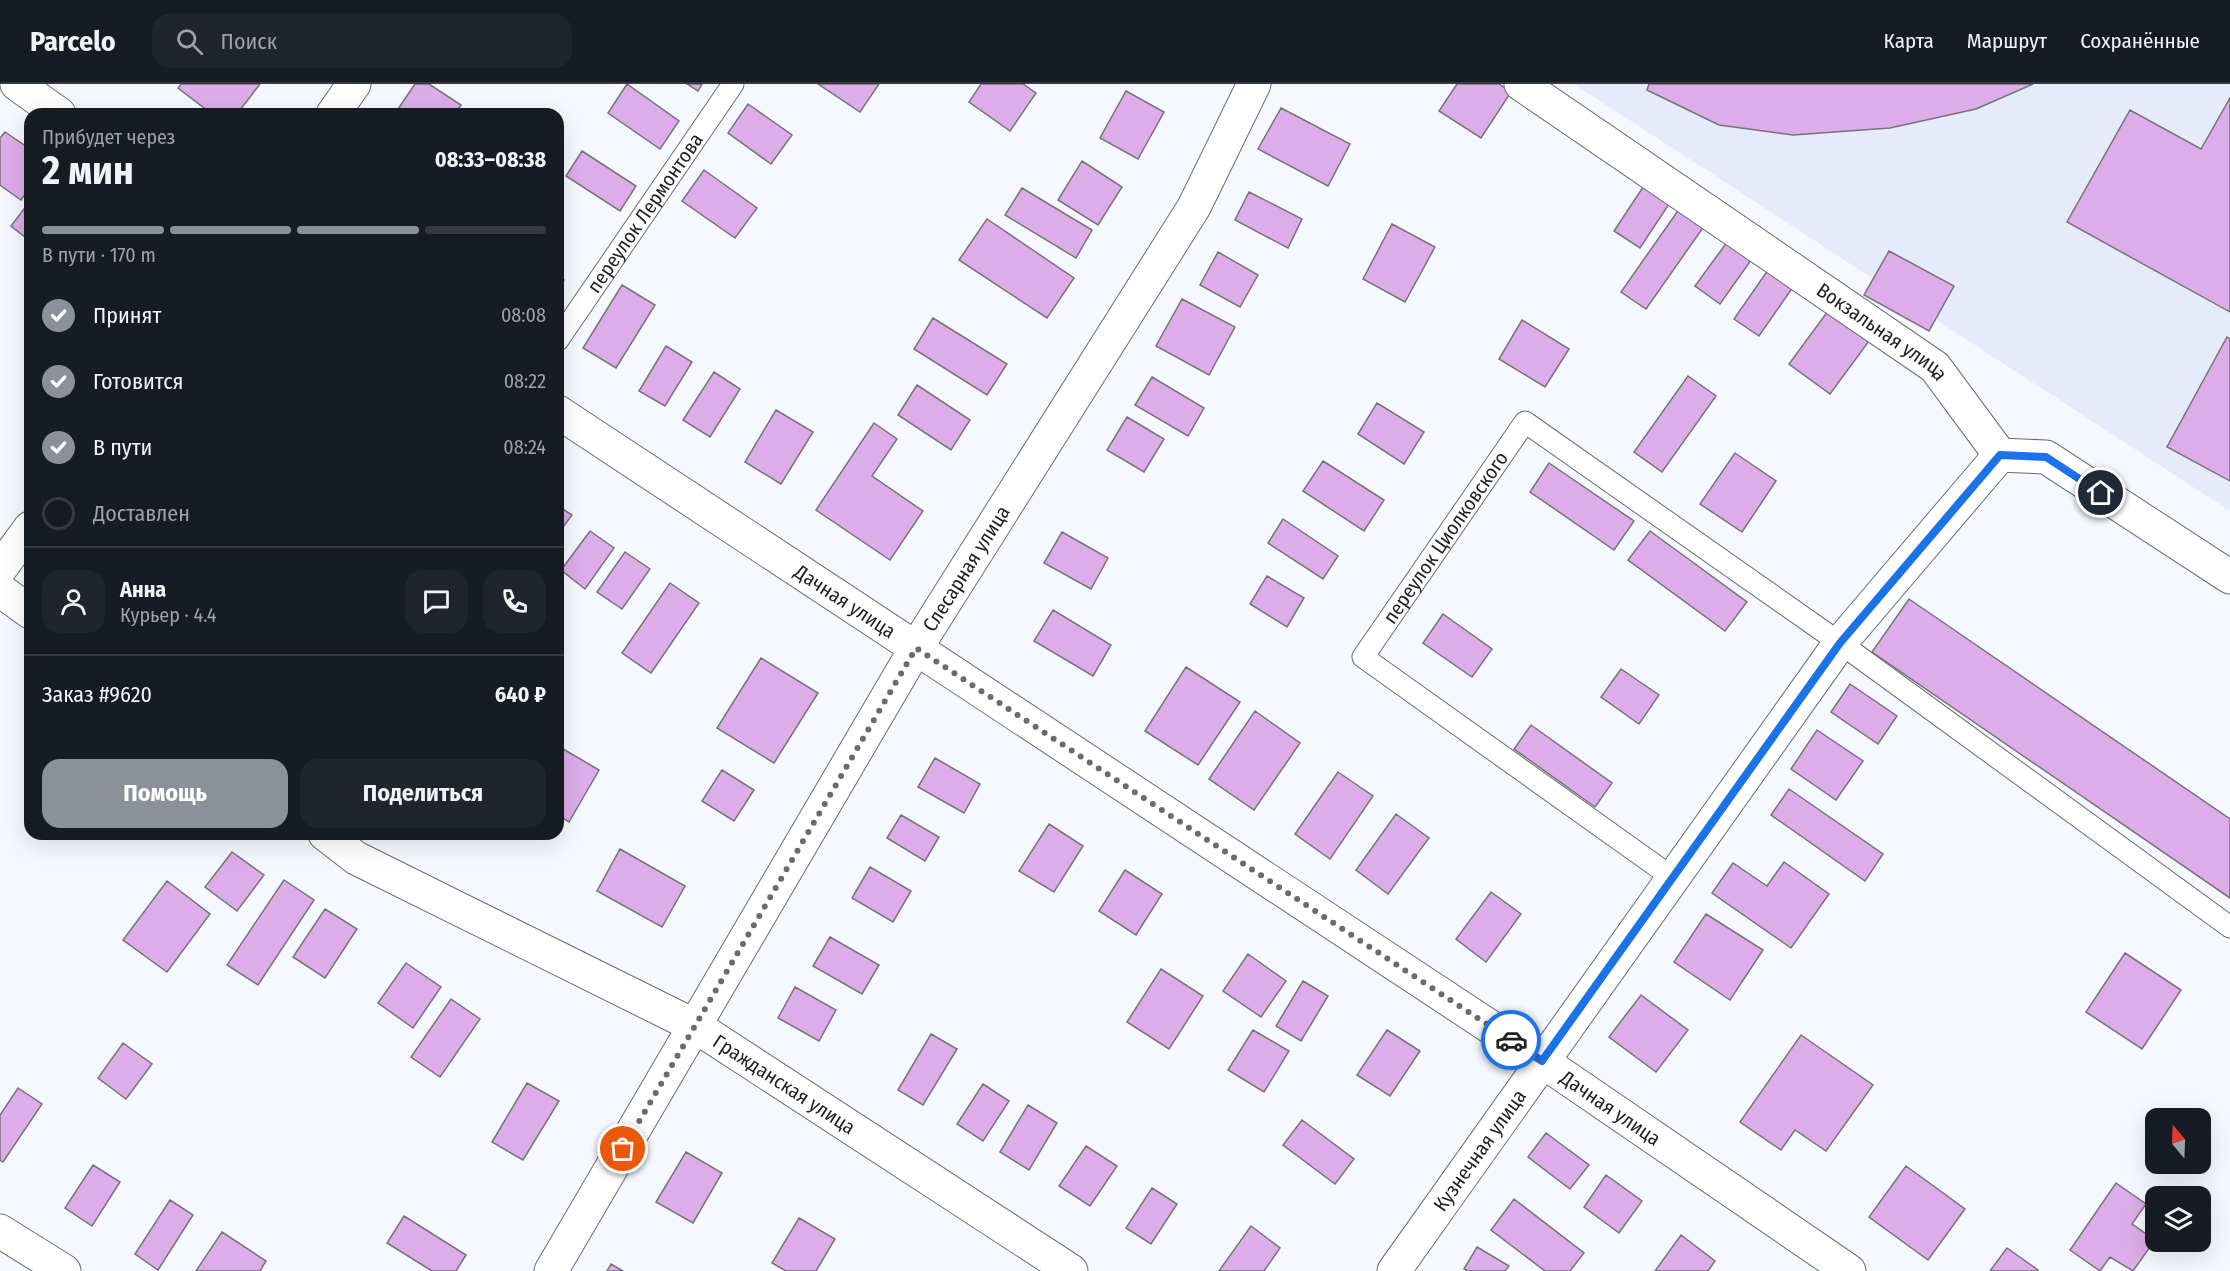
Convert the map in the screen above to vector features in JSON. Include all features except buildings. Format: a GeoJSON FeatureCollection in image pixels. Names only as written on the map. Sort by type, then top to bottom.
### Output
{"type":"FeatureCollection","features":[{"type":"Feature","properties":{"kind":"street"},"geometry":{"type":"LineString","coordinates":[[17,84],[50,108]]}},
{"type":"Feature","properties":{"kind":"street"},"geometry":{"type":"LineString","coordinates":[[337,108],[354,84]]}},
{"type":"Feature","properties":{"kind":"street","name":"Слесарная улица"},"geometry":{"type":"LineString","coordinates":[[551,1271],[916,648],[1194,207],[1254,84]]}},
{"type":"Feature","properties":{"kind":"street","name":"Вокзальная улица"},"geometry":{"type":"LineString","coordinates":[[1521,84],[1935,367],[2000,455]]}},
{"type":"Feature","properties":{"kind":"street","name":"Дачная улица"},"geometry":{"type":"LineString","coordinates":[[564,416],[1542,1061],[1849,1271]]}},
{"type":"Feature","properties":{"kind":"street"},"geometry":{"type":"LineString","coordinates":[[2000,455],[2046,457],[2230,577]]}},
{"type":"Feature","properties":{"kind":"street","name":"Кузнечная улица"},"geometry":{"type":"LineString","coordinates":[[1394,1271],[1840,643],[2000,455]]}},
{"type":"Feature","properties":{"kind":"street"},"geometry":{"type":"LineString","coordinates":[[0,569],[24,536]]}},
{"type":"Feature","properties":{"kind":"street"},"geometry":{"type":"LineString","coordinates":[[0,590],[24,608]]}},
{"type":"Feature","properties":{"kind":"street","name":"Гражданская улица"},"geometry":{"type":"LineString","coordinates":[[333,840],[356,858],[694,1026],[1071,1271]]}},
{"type":"Feature","properties":{"kind":"street"},"geometry":{"type":"LineString","coordinates":[[0,1231],[64,1271]]}},
{"type":"Feature","properties":{"kind":"lane","name":"переулок Лермонтова"},"geometry":{"type":"LineString","coordinates":[[564,330],[733,84]]}},
{"type":"Feature","properties":{"kind":"lane","name":"переулок Циолковского"},"geometry":{"type":"LineString","coordinates":[[1673,878],[1363,657],[1525,422],[1840,643]]}},
{"type":"Feature","properties":{"kind":"lane"},"geometry":{"type":"LineString","coordinates":[[1840,643],[2230,927]]}},
{"type":"Feature","properties":{"kind":"shaded area"},"geometry":{"type":"Polygon","coordinates":[[[1574,84],[2230,84],[2230,511],[1574,84]]]}},
{"type":"Feature","properties":{"kind":"way so far"},"geometry":{"type":"LineString","coordinates":[[623,1149],[916,648],[1511,1040]]}},
{"type":"Feature","properties":{"kind":"route"},"geometry":{"type":"LineString","coordinates":[[1511,1040],[1542,1061],[1840,643],[2000,455],[2046,457],[2101,493]]}}]}
